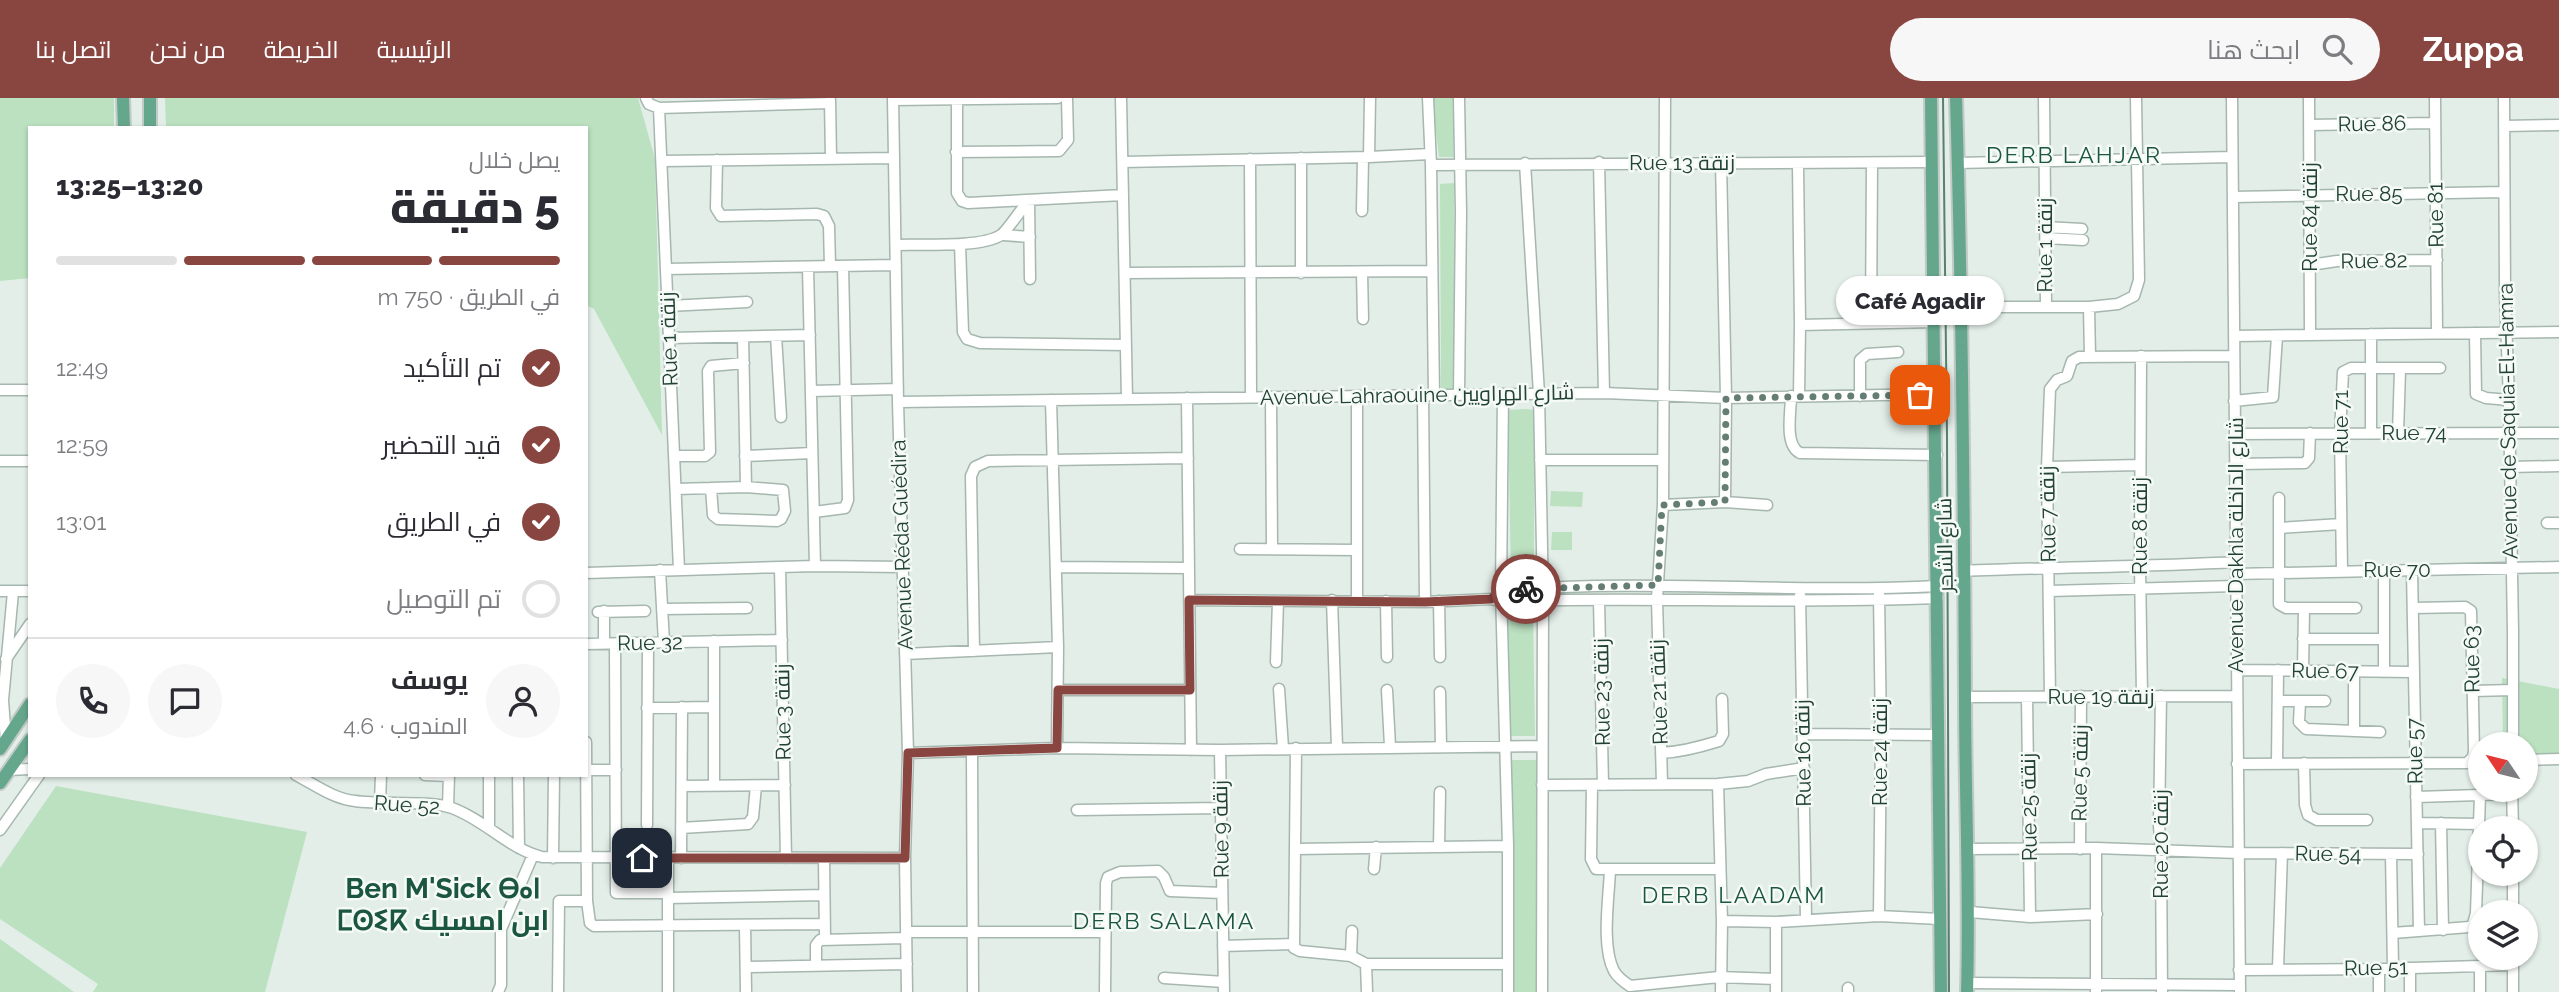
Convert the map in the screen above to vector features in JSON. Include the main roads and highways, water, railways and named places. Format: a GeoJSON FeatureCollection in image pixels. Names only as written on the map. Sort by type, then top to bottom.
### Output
{"type":"FeatureCollection","features":[{"type":"Feature","properties":{"kind":"main road"},"geometry":{"type":"LineString","coordinates":[[123,98],[124,126]]}},
{"type":"Feature","properties":{"kind":"main road"},"geometry":{"type":"LineString","coordinates":[[150,98],[150,126]]}},
{"type":"Feature","properties":{"kind":"main road","name":"شارع الشجر"},"geometry":{"type":"LineString","coordinates":[[1931,98],[1941,992]]}},
{"type":"Feature","properties":{"kind":"main road","name":"شارع الشجر"},"geometry":{"type":"LineString","coordinates":[[1956,98],[1962,307],[1967,849],[1970,912],[1967,987]]}},
{"type":"Feature","properties":{"kind":"main road"},"geometry":{"type":"LineString","coordinates":[[3,745],[28,707]]}},
{"type":"Feature","properties":{"kind":"main road"},"geometry":{"type":"LineString","coordinates":[[0,783],[28,743]]}},
{"type":"Feature","properties":{"kind":"tram line"},"geometry":{"type":"LineString","coordinates":[[1943,98],[1949,992]]}},
{"type":"Feature","properties":{"kind":"place","name":"Café Agadir"},"geometry":{"type":"Point","coordinates":[1920,395]}},
{"type":"Feature","properties":{"kind":"district","name":"DERB LAHJAR"},"geometry":{"type":"Point","coordinates":[2074,155]}},
{"type":"Feature","properties":{"kind":"district","name":"DERB LAADAM"},"geometry":{"type":"Point","coordinates":[1734,895]}},
{"type":"Feature","properties":{"kind":"district","name":"Ben M'Sick ⴱⴰⵏ ⵎⵙⵉⴽ ابن امسيك"},"geometry":{"type":"Point","coordinates":[443,904]}},
{"type":"Feature","properties":{"kind":"district","name":"DERB SALAMA"},"geometry":{"type":"Point","coordinates":[1164,921]}}]}
